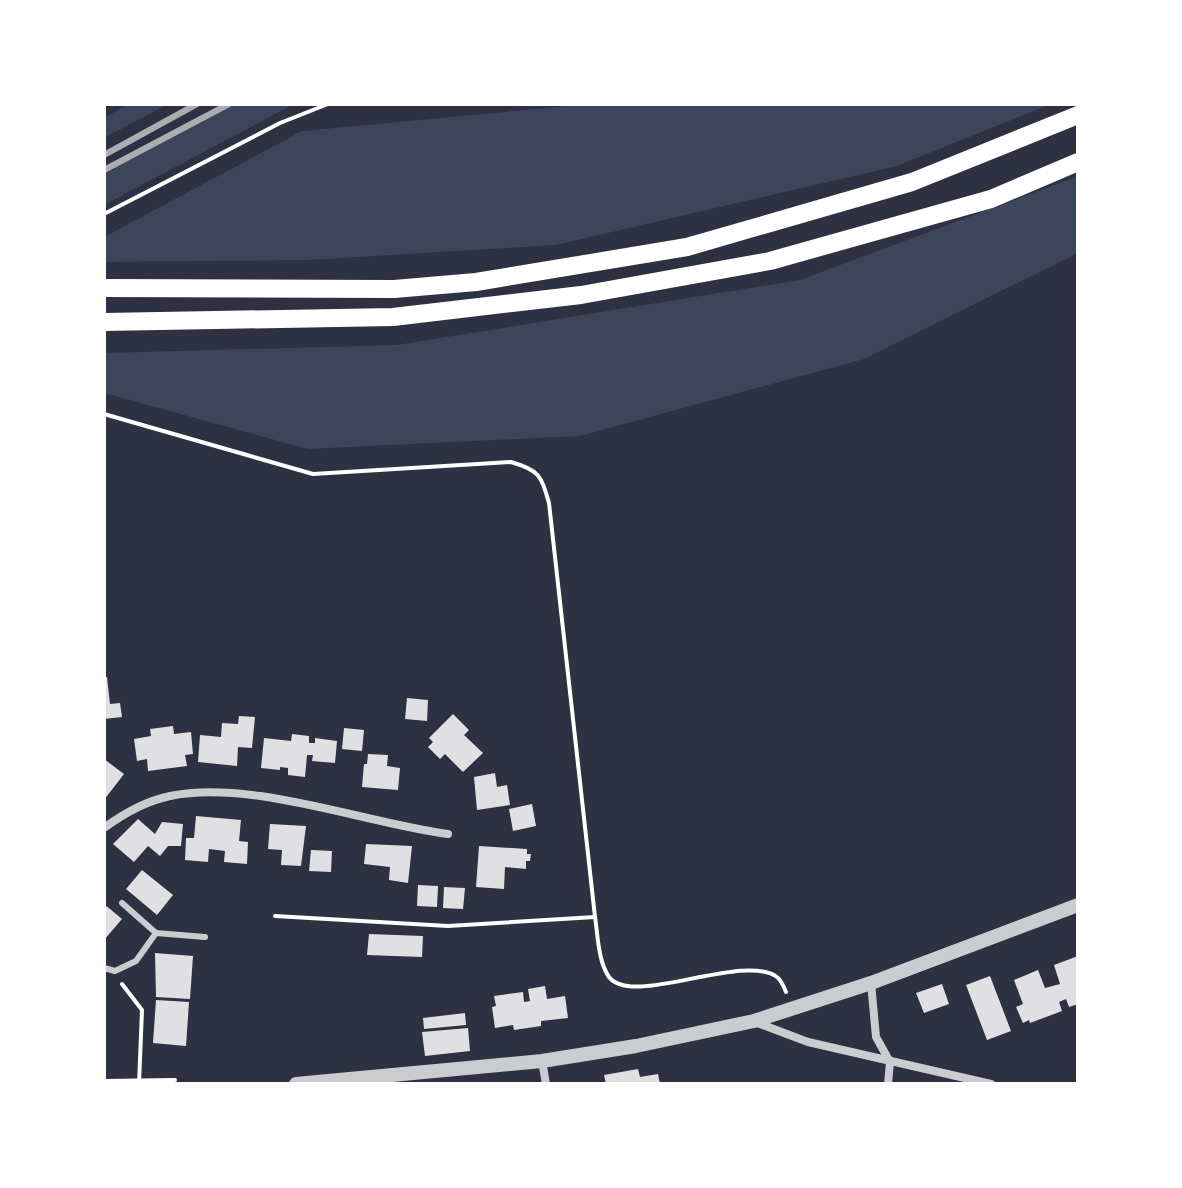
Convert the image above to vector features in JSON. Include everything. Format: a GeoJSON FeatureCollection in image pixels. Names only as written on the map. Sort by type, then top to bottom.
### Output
{"type":"FeatureCollection","features":[{"type":"Feature","properties":{"kind":"highway"},"geometry":{"type":"LineString","coordinates":[[104,288],[394,289],[476,282],[687,247],[912,182],[1078,115]]}},
{"type":"Feature","properties":{"kind":"highway"},"geometry":{"type":"LineString","coordinates":[[104,322],[393,317],[581,295],[770,261],[991,199],[1078,162]]}},
{"type":"Feature","properties":{"kind":"street"},"geometry":{"type":"LineString","coordinates":[[104,828],[147,803],[166,796],[207,792],[258,796],[404,829],[448,834]]}},
{"type":"Feature","properties":{"kind":"street"},"geometry":{"type":"LineString","coordinates":[[296,1084],[542,1061],[636,1046],[754,1021],[871,983],[1078,905]]}},
{"type":"Feature","properties":{"kind":"street"},"geometry":{"type":"LineString","coordinates":[[871,983],[876,1037],[890,1062],[888,1084]]}},
{"type":"Feature","properties":{"kind":"street"},"geometry":{"type":"LineString","coordinates":[[754,1021],[808,1042],[991,1084]]}},
{"type":"Feature","properties":{"kind":"street"},"geometry":{"type":"LineString","coordinates":[[542,1061],[546,1084]]}},
{"type":"Feature","properties":{"kind":"lane"},"geometry":{"type":"LineString","coordinates":[[122,903],[156,933],[205,937]]}},
{"type":"Feature","properties":{"kind":"lane"},"geometry":{"type":"LineString","coordinates":[[104,968],[115,971],[136,961],[156,933]]}},
{"type":"Feature","properties":{"kind":"path"},"geometry":{"type":"LineString","coordinates":[[104,214],[280,123],[328,104]]}},
{"type":"Feature","properties":{"kind":"path"},"geometry":{"type":"LineString","coordinates":[[104,414],[313,474],[511,462],[531,468],[542,478],[549,503],[595,917],[603,964],[610,978],[620,986],[764,970],[779,978],[792,1010]]}},
{"type":"Feature","properties":{"kind":"path"},"geometry":{"type":"LineString","coordinates":[[275,916],[448,926],[595,917]]}},
{"type":"Feature","properties":{"kind":"path"},"geometry":{"type":"LineString","coordinates":[[115,971],[142,1010],[139,1082]]}},
{"type":"Feature","properties":{"kind":"path"},"geometry":{"type":"LineString","coordinates":[[104,1081],[175,1080]]}},
{"type":"Feature","properties":{"kind":"shaded area"},"geometry":{"type":"Polygon","coordinates":[[[129,104],[168,104],[104,138],[104,118],[129,104]]]}},
{"type":"Feature","properties":{"kind":"shaded area"},"geometry":{"type":"Polygon","coordinates":[[[230,104],[294,104],[104,205],[104,170],[230,104]]]}},
{"type":"Feature","properties":{"kind":"shaded area"},"geometry":{"type":"Polygon","coordinates":[[[589,104],[1051,104],[897,166],[556,245],[309,260],[104,262],[104,237],[302,131],[589,104]]]}},
{"type":"Feature","properties":{"kind":"shaded area"},"geometry":{"type":"Polygon","coordinates":[[[1078,176],[1078,253],[864,359],[580,436],[308,449],[104,393],[104,353],[397,345],[800,280],[1078,176]]]}},
{"type":"Feature","properties":{"kind":"building"},"geometry":{"type":"Polygon","coordinates":[[[104,677],[107,677],[110,704],[120,703],[122,717],[104,719],[104,677]]]}},
{"type":"Feature","properties":{"kind":"building"},"geometry":{"type":"Polygon","coordinates":[[[407,698],[428,700],[427,721],[405,719],[407,698]]]}},
{"type":"Feature","properties":{"kind":"building"},"geometry":{"type":"Polygon","coordinates":[[[453,714],[469,730],[464,735],[483,753],[463,772],[445,754],[440,759],[428,747],[433,742],[429,738],[453,714]]]}},
{"type":"Feature","properties":{"kind":"building"},"geometry":{"type":"Polygon","coordinates":[[[239,716],[255,717],[252,748],[238,747],[237,766],[198,762],[200,735],[221,737],[222,723],[238,724],[239,716]]]}},
{"type":"Feature","properties":{"kind":"building"},"geometry":{"type":"Polygon","coordinates":[[[173,726],[174,734],[191,732],[193,754],[185,755],[187,766],[148,771],[147,759],[137,761],[134,739],[151,736],[150,729],[173,726]]]}},
{"type":"Feature","properties":{"kind":"building"},"geometry":{"type":"Polygon","coordinates":[[[344,728],[364,730],[362,751],[342,749],[344,728]]]}},
{"type":"Feature","properties":{"kind":"building"},"geometry":{"type":"Polygon","coordinates":[[[292,734],[309,736],[309,743],[315,743],[315,738],[337,741],[335,763],[312,761],[313,755],[307,755],[305,777],[288,775],[288,768],[261,768],[264,738],[291,741],[292,734]]]}},
{"type":"Feature","properties":{"kind":"building"},"geometry":{"type":"Polygon","coordinates":[[[368,754],[388,755],[387,766],[400,768],[398,790],[362,787],[368,754]]]}},
{"type":"Feature","properties":{"kind":"building"},"geometry":{"type":"Polygon","coordinates":[[[104,759],[124,774],[104,800],[104,759]]]}},
{"type":"Feature","properties":{"kind":"building"},"geometry":{"type":"Polygon","coordinates":[[[495,773],[497,787],[507,785],[510,805],[477,810],[474,777],[495,773]]]}},
{"type":"Feature","properties":{"kind":"building"},"geometry":{"type":"Polygon","coordinates":[[[532,804],[536,826],[513,831],[509,809],[532,804]]]}},
{"type":"Feature","properties":{"kind":"building"},"geometry":{"type":"Polygon","coordinates":[[[196,816],[241,820],[239,841],[248,842],[247,864],[224,862],[225,851],[209,849],[208,862],[185,860],[186,838],[194,838],[196,816]]]}},
{"type":"Feature","properties":{"kind":"building"},"geometry":{"type":"Polygon","coordinates":[[[138,819],[155,834],[162,822],[183,824],[181,846],[168,846],[160,856],[148,846],[134,862],[113,844],[138,819]]]}},
{"type":"Feature","properties":{"kind":"building"},"geometry":{"type":"Polygon","coordinates":[[[270,824],[306,826],[301,866],[281,865],[282,850],[268,849],[270,824]]]}},
{"type":"Feature","properties":{"kind":"building"},"geometry":{"type":"Polygon","coordinates":[[[366,844],[412,846],[408,883],[389,880],[390,867],[364,864],[366,844]]]}},
{"type":"Feature","properties":{"kind":"building"},"geometry":{"type":"Polygon","coordinates":[[[479,846],[527,849],[527,854],[531,854],[530,861],[526,861],[526,869],[505,867],[504,889],[476,887],[479,846]]]}},
{"type":"Feature","properties":{"kind":"building"},"geometry":{"type":"Polygon","coordinates":[[[311,850],[332,851],[331,872],[309,871],[311,850]]]}},
{"type":"Feature","properties":{"kind":"building"},"geometry":{"type":"Polygon","coordinates":[[[142,870],[173,895],[157,915],[126,889],[142,870]]]}},
{"type":"Feature","properties":{"kind":"building"},"geometry":{"type":"Polygon","coordinates":[[[418,885],[438,886],[437,907],[417,906],[418,885]]]}},
{"type":"Feature","properties":{"kind":"building"},"geometry":{"type":"Polygon","coordinates":[[[444,887],[465,888],[463,909],[443,908],[444,887]]]}},
{"type":"Feature","properties":{"kind":"building"},"geometry":{"type":"Polygon","coordinates":[[[104,904],[122,919],[104,940],[104,904]]]}},
{"type":"Feature","properties":{"kind":"building"},"geometry":{"type":"Polygon","coordinates":[[[369,934],[423,936],[422,957],[367,955],[369,934]]]}},
{"type":"Feature","properties":{"kind":"building"},"geometry":{"type":"Polygon","coordinates":[[[155,953],[193,956],[190,999],[156,997],[155,953]]]}},
{"type":"Feature","properties":{"kind":"building"},"geometry":{"type":"Polygon","coordinates":[[[1078,956],[1078,1004],[1069,1007],[1066,999],[1059,1002],[1062,1011],[1023,1023],[1016,1007],[1023,1004],[1014,980],[1038,970],[1045,988],[1060,984],[1054,965],[1078,956]]]}},
{"type":"Feature","properties":{"kind":"building"},"geometry":{"type":"Polygon","coordinates":[[[990,976],[1011,1031],[987,1040],[966,985],[990,976]]]}},
{"type":"Feature","properties":{"kind":"building"},"geometry":{"type":"Polygon","coordinates":[[[942,984],[949,1004],[924,1013],[916,993],[942,984]]]}},
{"type":"Feature","properties":{"kind":"building"},"geometry":{"type":"Polygon","coordinates":[[[545,986],[547,999],[565,996],[568,1018],[541,1021],[541,1026],[514,1030],[513,1025],[495,1028],[494,996],[523,992],[524,1002],[530,1001],[528,989],[545,986]]]}},
{"type":"Feature","properties":{"kind":"building"},"geometry":{"type":"Polygon","coordinates":[[[156,1000],[189,1002],[186,1046],[153,1043],[156,1000]]]}},
{"type":"Feature","properties":{"kind":"building"},"geometry":{"type":"Polygon","coordinates":[[[465,1013],[466,1025],[424,1029],[423,1018],[465,1013]]]}},
{"type":"Feature","properties":{"kind":"building"},"geometry":{"type":"Polygon","coordinates":[[[468,1028],[470,1051],[425,1056],[422,1032],[468,1028]]]}},
{"type":"Feature","properties":{"kind":"building"},"geometry":{"type":"Polygon","coordinates":[[[638,1069],[640,1077],[658,1074],[660,1084],[606,1084],[604,1075],[638,1069]]]}},
{"type":"Feature","properties":{"kind":"railway"},"geometry":{"type":"LineString","coordinates":[[104,155],[197,104]]}},
{"type":"Feature","properties":{"kind":"railway"},"geometry":{"type":"LineString","coordinates":[[104,170],[229,104]]}}]}
